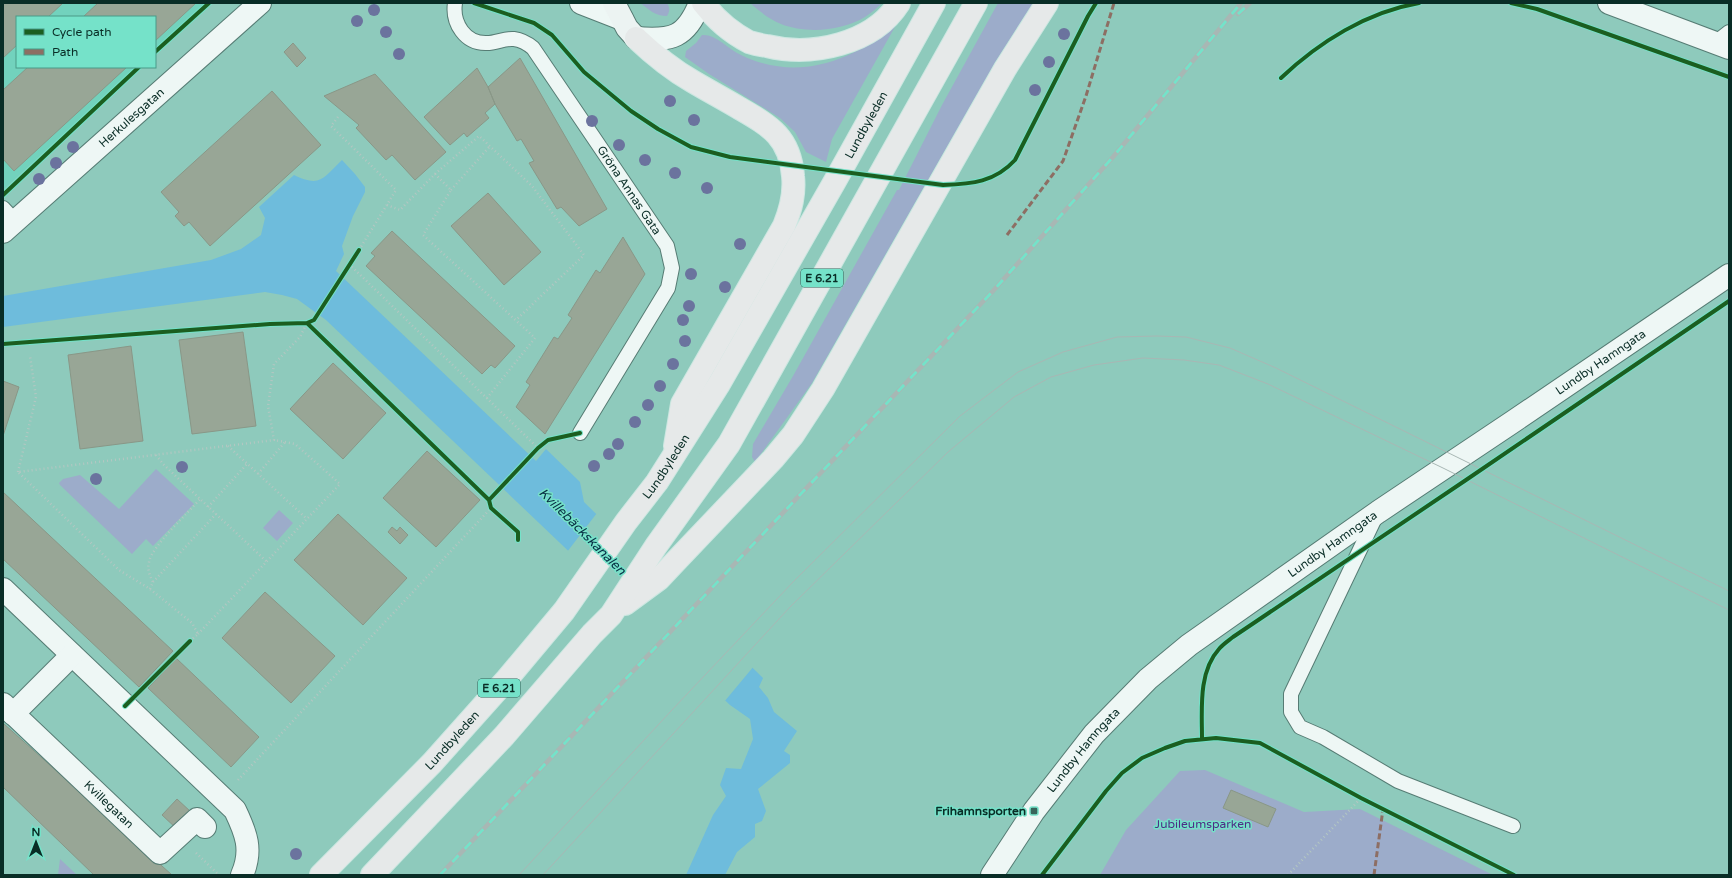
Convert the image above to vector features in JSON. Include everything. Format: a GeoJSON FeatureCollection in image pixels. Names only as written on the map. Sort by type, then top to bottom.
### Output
{"type":"FeatureCollection","features":[{"type":"Feature","properties":{"kind":"highway"},"geometry":{"type":"LineString","coordinates":[[701,3],[724,27],[751,43],[778,49],[802,50],[822,48],[838,44],[874,29],[893,12],[899,3]]}},
{"type":"Feature","properties":{"kind":"highway","name":"Lundbyleden"},"geometry":{"type":"LineString","coordinates":[[321,875],[432,763],[506,679],[564,611],[626,522],[657,482],[719,384],[835,181],[934,3]]}},
{"type":"Feature","properties":{"kind":"highway","name":"E 6.21"},"geometry":{"type":"LineString","coordinates":[[372,875],[504,736],[592,634],[611,615],[656,546],[728,444],[976,3]]}},
{"type":"Feature","properties":{"kind":"highway"},"geometry":{"type":"LineString","coordinates":[[611,615],[659,579],[773,459],[807,415],[824,390],[1005,69],[1047,3]]}},
{"type":"Feature","properties":{"kind":"highway"},"geometry":{"type":"LineString","coordinates":[[636,38],[655,56],[673,69],[762,122],[776,133],[786,147],[790,156],[794,181],[791,209],[784,226],[682,404],[672,457]]}},
{"type":"Feature","properties":{"kind":"main road"},"geometry":{"type":"LineString","coordinates":[[618,11],[627,28],[636,38]]}},
{"type":"Feature","properties":{"kind":"street","name":"Herkulesgatan"},"geometry":{"type":"LineString","coordinates":[[7,220],[260,3]]}},
{"type":"Feature","properties":{"kind":"street"},"geometry":{"type":"LineString","coordinates":[[581,3],[618,11]]}},
{"type":"Feature","properties":{"kind":"street"},"geometry":{"type":"LineString","coordinates":[[636,38],[656,40],[674,37],[688,26],[701,3]]}},
{"type":"Feature","properties":{"kind":"street"},"geometry":{"type":"LineString","coordinates":[[1609,3],[1724,41]]}},
{"type":"Feature","properties":{"kind":"street","name":"Lundby Hamngata"},"geometry":{"type":"LineString","coordinates":[[992,875],[1034,810],[1094,734],[1148,679],[1189,645],[1378,512],[1729,275]]}},
{"type":"Feature","properties":{"kind":"street"},"geometry":{"type":"LineString","coordinates":[[3,589],[235,810],[243,827],[247,844],[247,863],[242,875]]}},
{"type":"Feature","properties":{"kind":"street","name":"Kvillegatan"},"geometry":{"type":"LineString","coordinates":[[72,655],[8,709],[160,853],[197,819],[205,827]]}},
{"type":"Feature","properties":{"kind":"lane","name":"Gröna Annas Gata"},"geometry":{"type":"LineString","coordinates":[[455,3],[455,16],[459,28],[472,40],[487,43],[512,39],[523,41],[533,48],[667,246],[672,268],[668,288],[580,433]]}},
{"type":"Feature","properties":{"kind":"lane"},"geometry":{"type":"LineString","coordinates":[[1378,512],[1291,694],[1291,712],[1300,727],[1323,737],[1398,781],[1513,826]]}},
{"type":"Feature","properties":{"kind":"path"},"geometry":{"type":"LineString","coordinates":[[338,117],[331,126],[396,190],[359,250]]}},
{"type":"Feature","properties":{"kind":"path"},"geometry":{"type":"LineString","coordinates":[[387,204],[400,210],[435,174],[479,136],[532,186],[584,255],[516,320]]}},
{"type":"Feature","properties":{"kind":"path"},"geometry":{"type":"LineString","coordinates":[[487,398],[535,338],[423,234],[451,190],[490,146]]}},
{"type":"Feature","properties":{"kind":"path"},"geometry":{"type":"LineString","coordinates":[[435,174],[451,190]]}},
{"type":"Feature","properties":{"kind":"path"},"geometry":{"type":"LineString","coordinates":[[349,264],[538,448]]}},
{"type":"Feature","properties":{"kind":"path"},"geometry":{"type":"LineString","coordinates":[[274,440],[268,406],[274,364],[300,337],[307,323]]}},
{"type":"Feature","properties":{"kind":"path"},"geometry":{"type":"LineString","coordinates":[[18,472],[36,397],[30,356]]}},
{"type":"Feature","properties":{"kind":"path"},"geometry":{"type":"LineString","coordinates":[[18,472],[274,440],[295,444],[340,484],[190,641]]}},
{"type":"Feature","properties":{"kind":"path"},"geometry":{"type":"LineString","coordinates":[[258,474],[285,442]]}},
{"type":"Feature","properties":{"kind":"path"},"geometry":{"type":"LineString","coordinates":[[227,446],[307,519]]}},
{"type":"Feature","properties":{"kind":"path"},"geometry":{"type":"LineString","coordinates":[[156,455],[164,465],[267,562]]}},
{"type":"Feature","properties":{"kind":"path"},"geometry":{"type":"LineString","coordinates":[[208,507],[247,464]]}},
{"type":"Feature","properties":{"kind":"path"},"geometry":{"type":"LineString","coordinates":[[18,472],[119,570],[150,588],[192,622],[198,634]]}},
{"type":"Feature","properties":{"kind":"path"},"geometry":{"type":"LineString","coordinates":[[153,582],[149,574],[149,561],[155,549],[200,499]]}},
{"type":"Feature","properties":{"kind":"path"},"geometry":{"type":"LineString","coordinates":[[222,798],[491,508]]}},
{"type":"Feature","properties":{"kind":"path"},"geometry":{"type":"LineString","coordinates":[[150,588],[153,582],[216,514]]}},
{"type":"Feature","properties":{"kind":"path"},"geometry":{"type":"LineString","coordinates":[[1288,875],[1362,798]]}},
{"type":"Feature","properties":{"kind":"shaded area"},"geometry":{"type":"Polygon","coordinates":[[[3,3],[205,3],[156,48],[156,16],[16,16],[16,68],[135,68],[3,190],[3,3]]]}},
{"type":"Feature","properties":{"kind":"green space"},"geometry":{"type":"Polygon","coordinates":[[[640,3],[667,3],[669,13],[667,16],[659,15],[640,3]]]}},
{"type":"Feature","properties":{"kind":"green space"},"geometry":{"type":"Polygon","coordinates":[[[750,3],[882,3],[856,22],[824,30],[812,30],[781,24],[764,15],[750,3]]]}},
{"type":"Feature","properties":{"kind":"green space"},"geometry":{"type":"Polygon","coordinates":[[[998,3],[1033,3],[996,61],[812,383],[755,462],[752,457],[753,444],[793,376],[897,190],[899,190],[942,105],[998,3]]]}},
{"type":"Feature","properties":{"kind":"green space"},"geometry":{"type":"Polygon","coordinates":[[[896,25],[832,139],[826,162],[806,152],[795,132],[780,118],[709,74],[685,57],[686,51],[696,43],[702,35],[707,35],[717,39],[741,55],[762,63],[782,67],[803,67],[822,64],[842,58],[878,38],[896,25]]]}},
{"type":"Feature","properties":{"kind":"green space"},"geometry":{"type":"Polygon","coordinates":[[[156,469],[194,504],[153,546],[146,539],[132,554],[59,483],[63,479],[80,475],[119,509],[156,469]]]}},
{"type":"Feature","properties":{"kind":"green space"},"geometry":{"type":"Polygon","coordinates":[[[279,510],[293,523],[277,541],[263,528],[279,510]]]}},
{"type":"Feature","properties":{"kind":"green space","name":"Jubileumsparken"},"geometry":{"type":"Polygon","coordinates":[[[1205,770],[1304,812],[1360,809],[1493,875],[1100,875],[1126,830],[1180,771],[1205,770]]]}},
{"type":"Feature","properties":{"kind":"green space"},"geometry":{"type":"Polygon","coordinates":[[[60,859],[77,875],[58,875],[60,859]]]}},
{"type":"Feature","properties":{"kind":"water","name":"Kvillebäckskanalen"},"geometry":{"type":"Polygon","coordinates":[[[342,160],[365,187],[365,192],[353,216],[342,246],[344,254],[336,271],[536,461],[546,449],[580,482],[584,502],[763,678],[759,687],[768,698],[774,712],[797,731],[784,751],[790,755],[790,763],[758,789],[766,811],[762,821],[755,824],[755,837],[737,852],[725,875],[686,875],[713,815],[726,796],[720,785],[726,768],[741,769],[753,739],[750,719],[730,705],[326,320],[297,299],[265,292],[3,327],[3,296],[211,260],[241,249],[261,235],[265,218],[259,207],[294,175],[310,181],[316,181],[326,176],[342,160]]]}},
{"type":"Feature","properties":{"kind":"pier"},"geometry":{"type":"Polygon","coordinates":[[[597,513],[754,666],[724,702],[567,552],[597,513]]]}},
{"type":"Feature","properties":{"kind":"building"},"geometry":{"type":"Polygon","coordinates":[[[3,3],[63,3],[49,16],[16,16],[16,46],[3,58],[3,3]]]}},
{"type":"Feature","properties":{"kind":"building"},"geometry":{"type":"Polygon","coordinates":[[[98,3],[196,3],[156,40],[156,16],[84,16],[98,3]]]}},
{"type":"Feature","properties":{"kind":"building"},"geometry":{"type":"Polygon","coordinates":[[[293,43],[306,58],[297,67],[284,52],[293,43]]]}},
{"type":"Feature","properties":{"kind":"building"},"geometry":{"type":"Polygon","coordinates":[[[520,58],[607,209],[579,226],[561,207],[557,209],[529,163],[534,161],[521,139],[517,141],[495,104],[488,87],[520,58]]]}},
{"type":"Feature","properties":{"kind":"building"},"geometry":{"type":"Polygon","coordinates":[[[27,68],[126,68],[14,171],[3,159],[3,90],[27,68]]]}},
{"type":"Feature","properties":{"kind":"building"},"geometry":{"type":"Polygon","coordinates":[[[477,68],[488,87],[495,104],[485,113],[489,118],[467,137],[464,133],[450,145],[424,117],[477,68]]]}},
{"type":"Feature","properties":{"kind":"building"},"geometry":{"type":"Polygon","coordinates":[[[375,74],[446,152],[415,180],[392,155],[386,160],[356,128],[359,125],[324,96],[375,74]]]}},
{"type":"Feature","properties":{"kind":"building"},"geometry":{"type":"Polygon","coordinates":[[[272,91],[321,145],[210,246],[189,222],[184,226],[175,216],[179,212],[161,192],[272,91]]]}},
{"type":"Feature","properties":{"kind":"building"},"geometry":{"type":"Polygon","coordinates":[[[488,193],[541,252],[504,285],[451,226],[488,193]]]}},
{"type":"Feature","properties":{"kind":"building"},"geometry":{"type":"Polygon","coordinates":[[[392,231],[515,346],[495,368],[491,365],[482,374],[366,266],[375,256],[371,253],[392,231]]]}},
{"type":"Feature","properties":{"kind":"building"},"geometry":{"type":"Polygon","coordinates":[[[623,237],[645,274],[545,434],[516,407],[530,385],[526,382],[554,337],[558,339],[572,318],[568,315],[596,270],[600,273],[623,237]]]}},
{"type":"Feature","properties":{"kind":"building"},"geometry":{"type":"Polygon","coordinates":[[[243,332],[256,426],[192,434],[179,340],[243,332]]]}},
{"type":"Feature","properties":{"kind":"building"},"geometry":{"type":"Polygon","coordinates":[[[131,346],[143,441],[80,449],[68,355],[131,346]]]}},
{"type":"Feature","properties":{"kind":"building"},"geometry":{"type":"Polygon","coordinates":[[[333,363],[386,413],[343,459],[290,409],[333,363]]]}},
{"type":"Feature","properties":{"kind":"building"},"geometry":{"type":"Polygon","coordinates":[[[3,381],[19,387],[3,436],[3,381]]]}},
{"type":"Feature","properties":{"kind":"building"},"geometry":{"type":"Polygon","coordinates":[[[427,451],[480,500],[436,547],[383,498],[427,451]]]}},
{"type":"Feature","properties":{"kind":"building"},"geometry":{"type":"Polygon","coordinates":[[[3,492],[173,651],[139,687],[3,559],[3,492]]]}},
{"type":"Feature","properties":{"kind":"building"},"geometry":{"type":"Polygon","coordinates":[[[338,514],[407,578],[363,625],[294,560],[338,514]]]}},
{"type":"Feature","properties":{"kind":"building"},"geometry":{"type":"Polygon","coordinates":[[[392,527],[397,531],[400,527],[408,535],[400,544],[388,532],[392,527]]]}},
{"type":"Feature","properties":{"kind":"building"},"geometry":{"type":"Polygon","coordinates":[[[265,592],[335,656],[291,703],[222,638],[265,592]]]}},
{"type":"Feature","properties":{"kind":"building"},"geometry":{"type":"Polygon","coordinates":[[[176,658],[259,737],[231,767],[148,688],[176,658]]]}},
{"type":"Feature","properties":{"kind":"building"},"geometry":{"type":"Polygon","coordinates":[[[3,723],[172,875],[94,875],[3,787],[3,723]]]}},
{"type":"Feature","properties":{"kind":"building"},"geometry":{"type":"Polygon","coordinates":[[[1231,790],[1276,809],[1268,827],[1223,808],[1231,790]]]}},
{"type":"Feature","properties":{"kind":"building"},"geometry":{"type":"Polygon","coordinates":[[[177,799],[191,812],[177,829],[162,815],[177,799]]]}},
{"type":"Feature","properties":{"kind":"tram line"},"geometry":{"type":"LineString","coordinates":[[519,875],[793,582],[960,416],[1018,372],[1063,352],[1117,337],[1186,337],[1230,348],[1276,368],[1729,591]]}},
{"type":"Feature","properties":{"kind":"tram line"},"geometry":{"type":"LineString","coordinates":[[543,875],[790,607],[948,452],[1014,397],[1051,377],[1094,365],[1143,358],[1184,360],[1219,365],[1268,384],[1443,468],[1729,610]]}},
{"type":"Feature","properties":{"kind":"railway"},"geometry":{"type":"LineString","coordinates":[[440,875],[993,291],[1113,157],[1241,3]]}},
{"type":"Feature","properties":{"kind":"railway"},"geometry":{"type":"LineString","coordinates":[[1238,14],[1250,3]]}},
{"type":"Feature","properties":{"kind":"marked path"},"geometry":{"type":"LineString","coordinates":[[1007,235],[1063,161],[1086,96],[1114,3]]}},
{"type":"Feature","properties":{"kind":"marked path"},"geometry":{"type":"LineString","coordinates":[[1374,875],[1383,809]]}},
{"type":"Feature","properties":{"kind":"cycle path"},"geometry":{"type":"LineString","coordinates":[[156,51],[209,3]]}},
{"type":"Feature","properties":{"kind":"cycle path"},"geometry":{"type":"LineString","coordinates":[[474,3],[534,23],[552,35],[584,72],[631,111],[658,129],[691,147],[730,157],[943,185],[964,184],[991,177],[999,173],[1015,160],[1096,3]]}},
{"type":"Feature","properties":{"kind":"cycle path"},"geometry":{"type":"LineString","coordinates":[[1281,78],[1311,52],[1345,30],[1381,13],[1419,3]]}},
{"type":"Feature","properties":{"kind":"cycle path"},"geometry":{"type":"LineString","coordinates":[[1511,3],[1537,9],[1729,77]]}},
{"type":"Feature","properties":{"kind":"cycle path"},"geometry":{"type":"LineString","coordinates":[[3,195],[138,68]]}},
{"type":"Feature","properties":{"kind":"cycle path"},"geometry":{"type":"LineString","coordinates":[[359,250],[314,320],[307,323],[489,500],[491,508],[518,532],[518,540]]}},
{"type":"Feature","properties":{"kind":"cycle path"},"geometry":{"type":"LineString","coordinates":[[1202,739],[1204,680],[1212,658],[1224,644],[1729,301]]}},
{"type":"Feature","properties":{"kind":"cycle path"},"geometry":{"type":"LineString","coordinates":[[3,344],[270,324],[307,323]]}},
{"type":"Feature","properties":{"kind":"cycle path"},"geometry":{"type":"LineString","coordinates":[[489,500],[538,448],[548,440],[580,433]]}},
{"type":"Feature","properties":{"kind":"cycle path"},"geometry":{"type":"LineString","coordinates":[[125,706],[190,641]]}},
{"type":"Feature","properties":{"kind":"cycle path"},"geometry":{"type":"LineString","coordinates":[[1042,875],[1106,791],[1122,773],[1142,758],[1165,748],[1185,741],[1216,738],[1260,743],[1361,798],[1514,875]]}},
{"type":"Feature","properties":{"kind":"place","name":"Frihamnsporten"},"geometry":{"type":"Point","coordinates":[1034,811]}}]}
